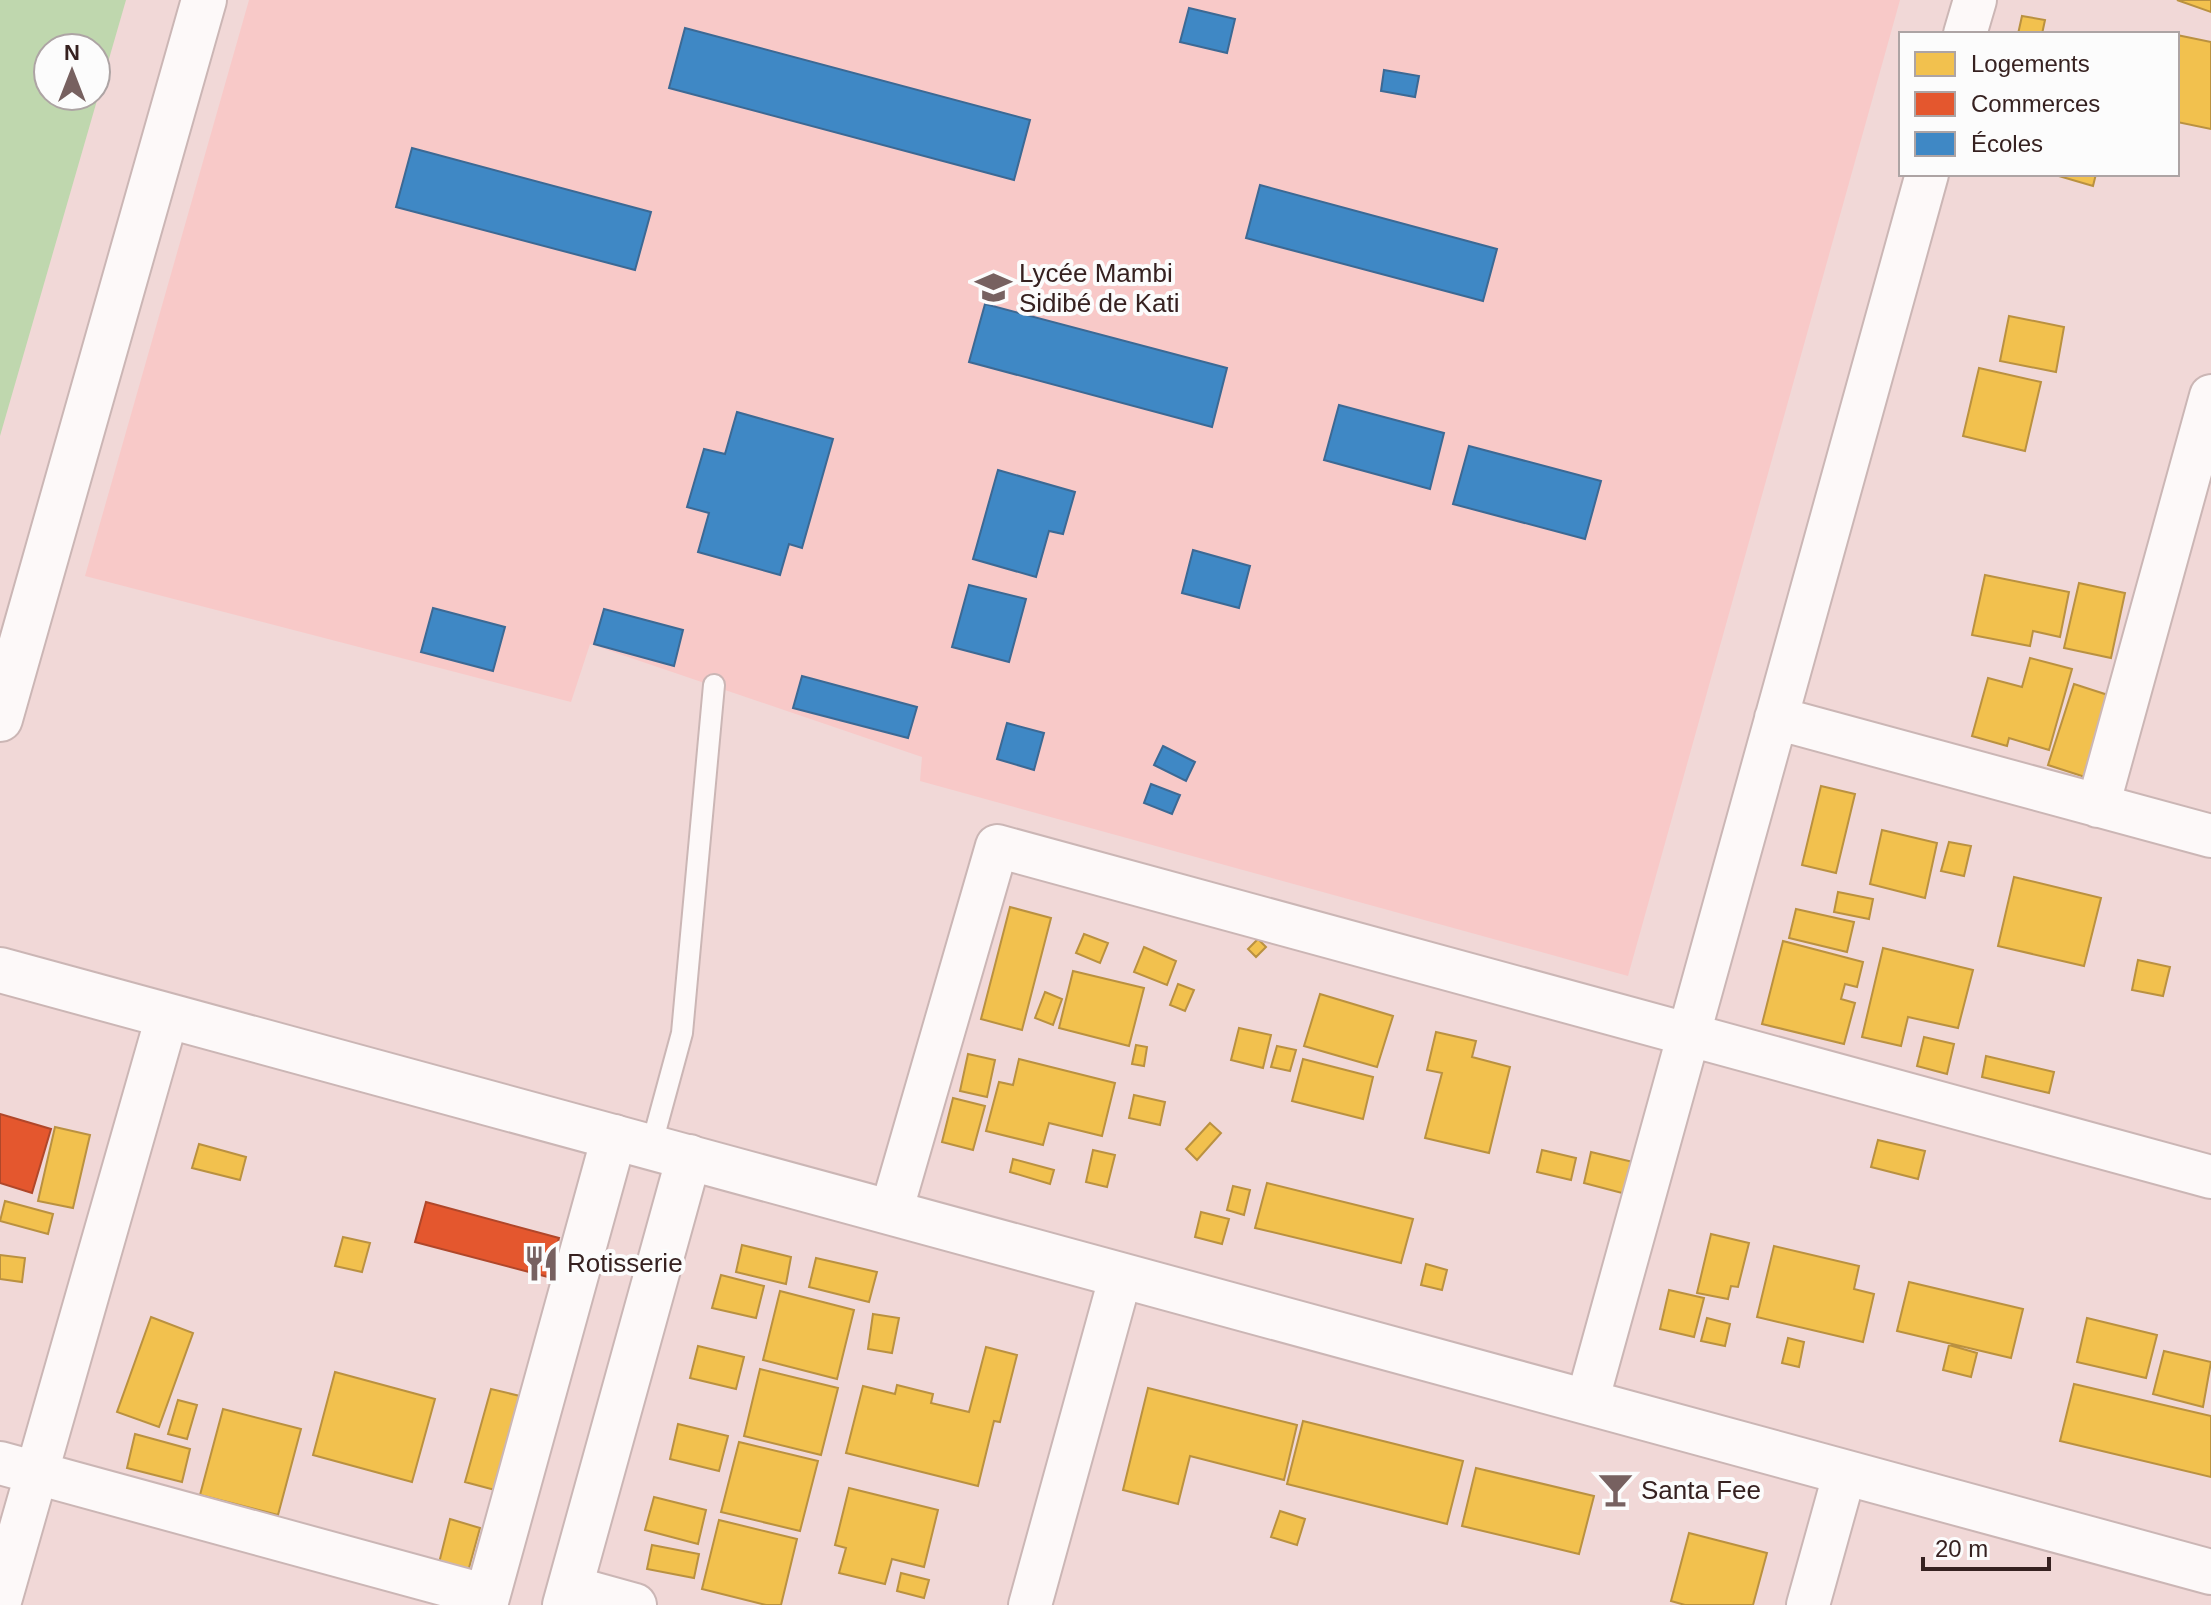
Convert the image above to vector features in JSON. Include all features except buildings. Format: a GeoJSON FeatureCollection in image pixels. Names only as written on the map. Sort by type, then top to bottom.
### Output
{"type":"FeatureCollection","features":[{"type":"Feature","properties":{"kind":"main road"},"geometry":{"type":"LineString","coordinates":[[0,719],[204,0]]}},
{"type":"Feature","properties":{"kind":"main road"},"geometry":{"type":"LineString","coordinates":[[0,970],[2211,1572]]}},
{"type":"Feature","properties":{"kind":"main road"},"geometry":{"type":"LineString","coordinates":[[568,1596],[651,1147]]}},
{"type":"Feature","properties":{"kind":"main road"},"geometry":{"type":"LineString","coordinates":[[486,1601],[651,1147]]}},
{"type":"Feature","properties":{"kind":"street"},"geometry":{"type":"LineString","coordinates":[[1966,32],[1975,0]]}},
{"type":"Feature","properties":{"kind":"street"},"geometry":{"type":"LineString","coordinates":[[1587,1402],[1926,176]]}},
{"type":"Feature","properties":{"kind":"street"},"geometry":{"type":"LineString","coordinates":[[2098,806],[2211,396]]}},
{"type":"Feature","properties":{"kind":"street"},"geometry":{"type":"LineString","coordinates":[[1776,718],[2211,836]]}},
{"type":"Feature","properties":{"kind":"street"},"geometry":{"type":"LineString","coordinates":[[891,1212],[997,846],[2211,1177]]}},
{"type":"Feature","properties":{"kind":"street"},"geometry":{"type":"LineString","coordinates":[[0,1601],[18,1468],[167,1017]]}},
{"type":"Feature","properties":{"kind":"street"},"geometry":{"type":"LineString","coordinates":[[1030,1605],[1121,1275]]}},
{"type":"Feature","properties":{"kind":"street"},"geometry":{"type":"LineString","coordinates":[[18,1468],[486,1601]]}},
{"type":"Feature","properties":{"kind":"street"},"geometry":{"type":"LineString","coordinates":[[1808,1605],[1845,1472]]}},
{"type":"Feature","properties":{"kind":"street"},"geometry":{"type":"LineString","coordinates":[[568,1596],[635,1605]]}},
{"type":"Feature","properties":{"kind":"lane"},"geometry":{"type":"LineString","coordinates":[[651,1147],[682,1033],[714,685]]}},
{"type":"Feature","properties":{"kind":"shaded area","name":"Lycée Mambi Sidibé de Kati"},"geometry":{"type":"Polygon","coordinates":[[[249,0],[1900,0],[1628,976],[920,781],[922,757],[590,644],[571,702],[85,576],[249,0]]]}},
{"type":"Feature","properties":{"kind":"green space"},"geometry":{"type":"Polygon","coordinates":[[[0,0],[126,0],[112,48],[112,32],[32,32],[32,112],[94,112],[0,436],[0,0]]]}},
{"type":"Feature","properties":{"kind":"place","name":"Lycée Mambi Sidibé de Kati"},"geometry":{"type":"Point","coordinates":[993,288]}},
{"type":"Feature","properties":{"kind":"place","name":"Rotisserie"},"geometry":{"type":"Point","coordinates":[541,1263]}},
{"type":"Feature","properties":{"kind":"place","name":"Santa Fee"},"geometry":{"type":"Point","coordinates":[1615,1490]}}]}
